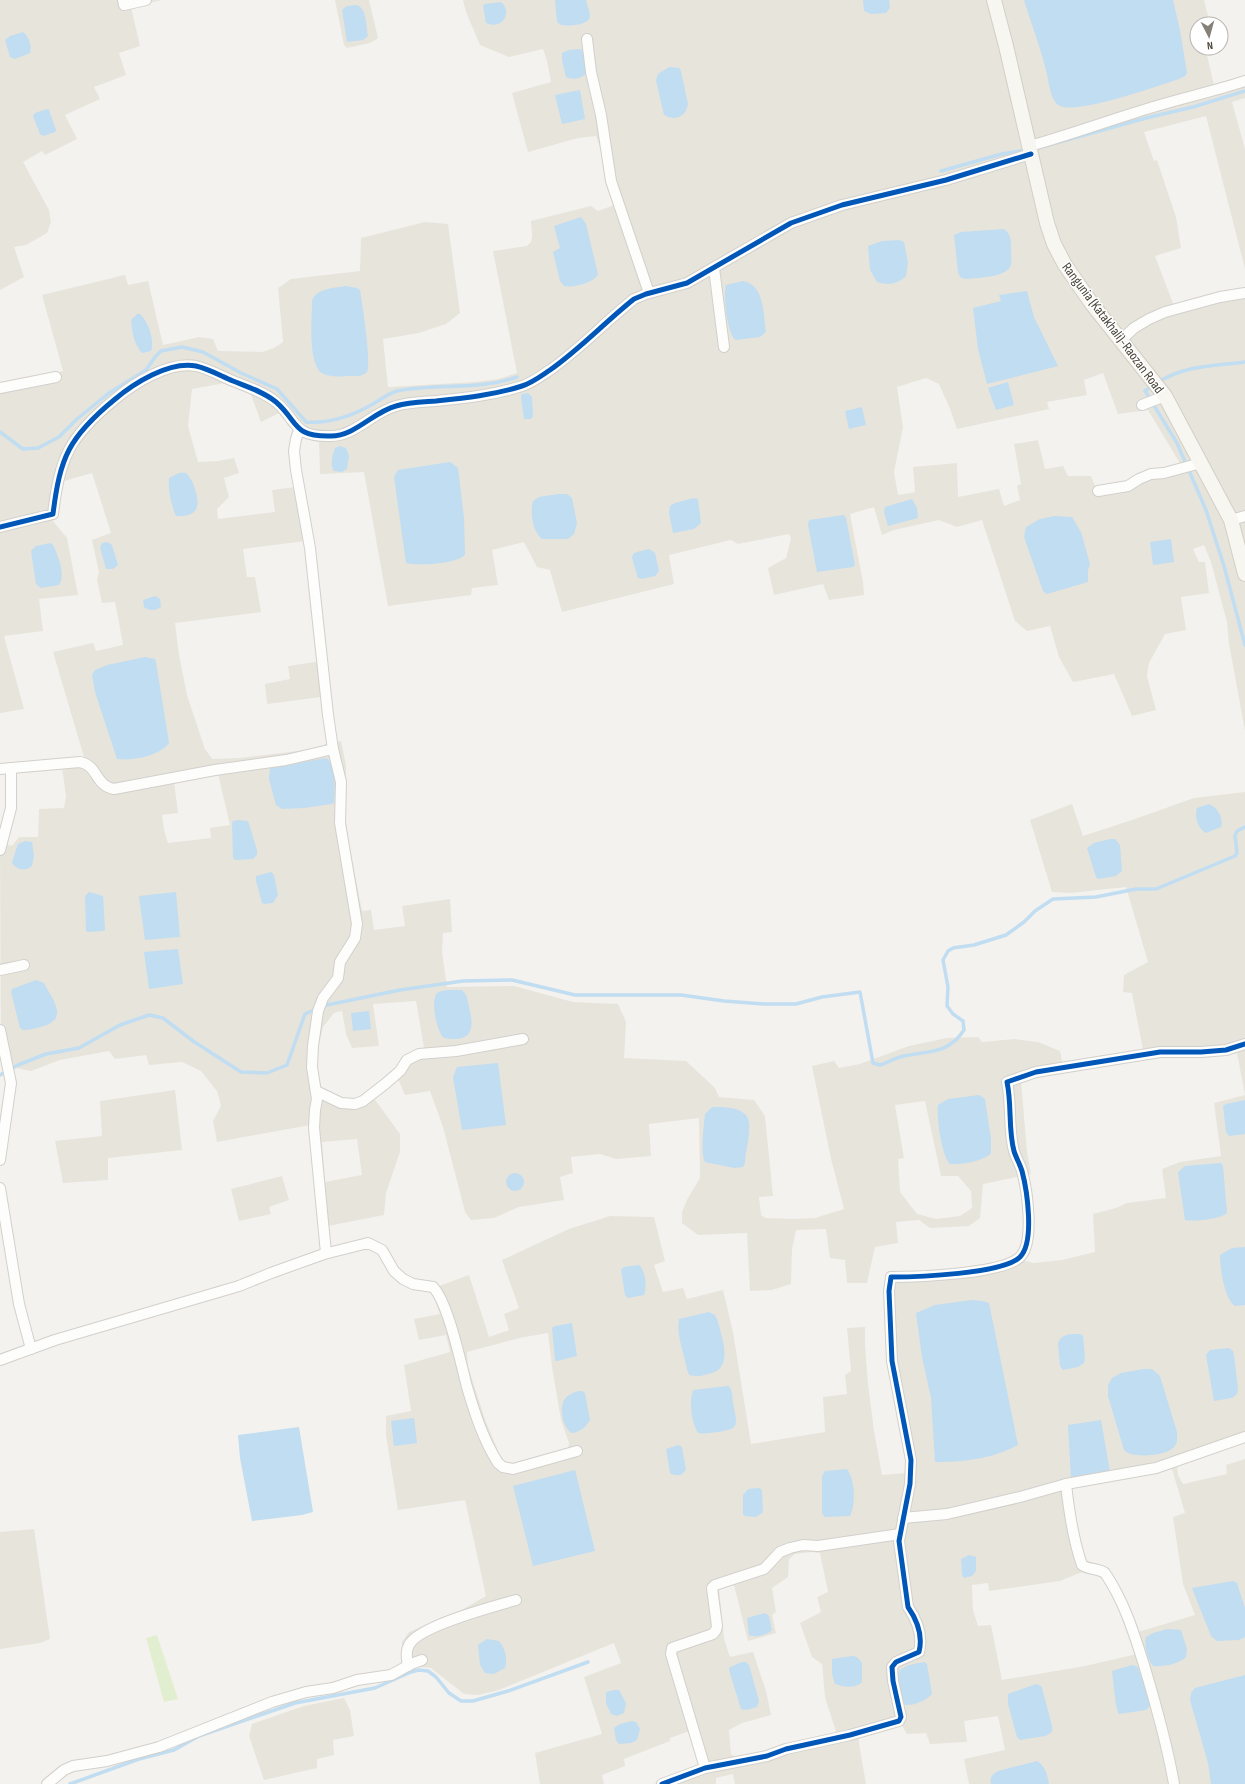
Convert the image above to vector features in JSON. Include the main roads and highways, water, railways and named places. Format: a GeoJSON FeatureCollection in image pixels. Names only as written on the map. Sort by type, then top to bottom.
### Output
{"type":"FeatureCollection","features":[{"type":"Feature","properties":{"kind":"main road","name":"Rangunia (Katakhali)-Raozan Road"},"geometry":{"type":"LineString","coordinates":[[994,0],[1047,223],[1054,244],[1065,265],[1092,304],[1149,376],[1155,399],[1198,464],[1230,520],[1245,574]]}},
{"type":"Feature","properties":{"kind":"water"},"geometry":{"type":"Polygon","coordinates":[[[555,0],[586,0],[590,14],[589,19],[578,25],[561,25],[557,22],[555,0]]]}},
{"type":"Feature","properties":{"kind":"water"},"geometry":{"type":"Polygon","coordinates":[[[863,0],[889,0],[890,8],[886,13],[871,14],[864,11],[863,0]]]}},
{"type":"Feature","properties":{"kind":"water"},"geometry":{"type":"Polygon","coordinates":[[[1024,0],[1173,0],[1180,30],[1187,73],[1179,79],[1096,104],[1079,107],[1065,107],[1057,104],[1052,97],[1044,61],[1024,0]]]}},
{"type":"Feature","properties":{"kind":"water"},"geometry":{"type":"Polygon","coordinates":[[[501,2],[506,11],[504,20],[500,23],[491,25],[486,23],[483,6],[485,4],[501,2]]]}},
{"type":"Feature","properties":{"kind":"water"},"geometry":{"type":"Polygon","coordinates":[[[357,5],[363,10],[368,36],[363,40],[347,42],[342,10],[347,6],[357,5]]]}},
{"type":"Feature","properties":{"kind":"water"},"geometry":{"type":"Polygon","coordinates":[[[23,32],[30,42],[30,53],[15,59],[10,57],[5,40],[10,36],[23,32]]]}},
{"type":"Feature","properties":{"kind":"water"},"geometry":{"type":"Polygon","coordinates":[[[581,49],[584,54],[586,74],[576,78],[566,77],[562,53],[569,50],[581,49]]]}},
{"type":"Feature","properties":{"kind":"water"},"geometry":{"type":"Polygon","coordinates":[[[669,67],[679,68],[681,71],[688,104],[683,115],[676,118],[664,115],[656,80],[658,74],[669,67]]]}},
{"type":"Feature","properties":{"kind":"water"},"geometry":{"type":"Polygon","coordinates":[[[580,90],[585,119],[562,124],[555,95],[580,90]]]}},
{"type":"Feature","properties":{"kind":"water"},"geometry":{"type":"Polygon","coordinates":[[[47,109],[49,110],[56,130],[55,132],[43,136],[40,134],[33,116],[35,113],[47,109]]]}},
{"type":"Feature","properties":{"kind":"water"},"geometry":{"type":"Polygon","coordinates":[[[581,217],[586,224],[598,274],[592,280],[583,284],[564,286],[560,281],[553,252],[560,248],[554,226],[581,217]]]}},
{"type":"Feature","properties":{"kind":"water"},"geometry":{"type":"Polygon","coordinates":[[[1004,229],[1008,233],[1011,240],[1011,265],[1008,269],[1004,273],[983,278],[964,279],[960,277],[958,272],[954,235],[961,232],[1004,229]]]}},
{"type":"Feature","properties":{"kind":"water"},"geometry":{"type":"Polygon","coordinates":[[[899,240],[904,242],[908,262],[906,276],[900,281],[892,284],[877,282],[870,270],[868,246],[882,241],[899,240]]]}},
{"type":"Feature","properties":{"kind":"water"},"geometry":{"type":"Polygon","coordinates":[[[743,281],[755,288],[759,294],[762,301],[766,332],[760,337],[736,340],[730,331],[728,323],[725,305],[725,290],[726,285],[743,281]]]}},
{"type":"Feature","properties":{"kind":"water"},"geometry":{"type":"Polygon","coordinates":[[[346,286],[360,290],[366,333],[368,367],[365,374],[329,376],[320,372],[314,357],[312,348],[312,301],[317,293],[331,288],[346,286]]]}},
{"type":"Feature","properties":{"kind":"water"},"geometry":{"type":"Polygon","coordinates":[[[1027,291],[1034,317],[1058,366],[987,384],[978,349],[973,308],[1001,301],[999,295],[1027,291]]]}},
{"type":"Feature","properties":{"kind":"water"},"geometry":{"type":"Polygon","coordinates":[[[137,314],[140,314],[143,317],[148,326],[152,342],[151,351],[142,353],[135,342],[131,320],[137,314]]]}},
{"type":"Feature","properties":{"kind":"water"},"geometry":{"type":"Polygon","coordinates":[[[1008,382],[1014,405],[996,410],[988,388],[1008,382]]]}},
{"type":"Feature","properties":{"kind":"water"},"geometry":{"type":"Polygon","coordinates":[[[528,393],[532,397],[533,416],[531,419],[524,419],[521,397],[522,394],[528,393]]]}},
{"type":"Feature","properties":{"kind":"water"},"geometry":{"type":"Polygon","coordinates":[[[862,407],[866,425],[849,429],[845,411],[862,407]]]}},
{"type":"Feature","properties":{"kind":"water"},"geometry":{"type":"Polygon","coordinates":[[[340,446],[346,448],[349,456],[347,469],[342,472],[334,471],[332,463],[335,448],[340,446]]]}},
{"type":"Feature","properties":{"kind":"water"},"geometry":{"type":"Polygon","coordinates":[[[450,462],[458,468],[464,518],[465,554],[455,560],[447,562],[428,564],[406,563],[394,477],[398,470],[450,462]]]}},
{"type":"Feature","properties":{"kind":"water"},"geometry":{"type":"Polygon","coordinates":[[[179,473],[186,473],[189,477],[194,486],[198,504],[197,508],[192,514],[176,516],[171,502],[169,478],[179,473]]]}},
{"type":"Feature","properties":{"kind":"water"},"geometry":{"type":"Polygon","coordinates":[[[567,494],[572,498],[577,523],[574,534],[568,539],[542,539],[534,526],[532,510],[533,501],[539,497],[567,494]]]}},
{"type":"Feature","properties":{"kind":"water"},"geometry":{"type":"Polygon","coordinates":[[[694,498],[698,499],[701,523],[694,529],[673,533],[669,513],[670,506],[675,503],[694,498]]]}},
{"type":"Feature","properties":{"kind":"water"},"geometry":{"type":"Polygon","coordinates":[[[912,499],[917,508],[918,518],[888,526],[884,512],[885,507],[912,499]]]}},
{"type":"Feature","properties":{"kind":"water"},"geometry":{"type":"Polygon","coordinates":[[[844,515],[846,518],[855,565],[853,567],[817,572],[808,525],[809,520],[844,515]]]}},
{"type":"Feature","properties":{"kind":"water"},"geometry":{"type":"Polygon","coordinates":[[[1055,516],[1072,517],[1081,532],[1090,564],[1088,570],[1088,582],[1047,594],[1043,591],[1024,537],[1026,527],[1040,519],[1055,516]]]}},
{"type":"Feature","properties":{"kind":"water"},"geometry":{"type":"Polygon","coordinates":[[[1171,539],[1174,562],[1153,565],[1150,542],[1171,539]]]}},
{"type":"Feature","properties":{"kind":"water"},"geometry":{"type":"Polygon","coordinates":[[[107,542],[112,545],[118,565],[113,569],[106,569],[100,548],[102,543],[107,542]]]}},
{"type":"Feature","properties":{"kind":"water"},"geometry":{"type":"Polygon","coordinates":[[[50,543],[53,545],[59,560],[62,576],[61,581],[59,585],[41,588],[36,584],[31,551],[36,546],[50,543]]]}},
{"type":"Feature","properties":{"kind":"water"},"geometry":{"type":"Polygon","coordinates":[[[649,549],[655,553],[659,571],[655,576],[642,579],[638,578],[632,558],[633,554],[649,549]]]}},
{"type":"Feature","properties":{"kind":"water"},"geometry":{"type":"Polygon","coordinates":[[[155,596],[160,599],[161,607],[152,610],[144,607],[143,600],[155,596]]]}},
{"type":"Feature","properties":{"kind":"water"},"geometry":{"type":"Polygon","coordinates":[[[145,657],[155,659],[156,662],[169,743],[165,748],[145,757],[117,759],[95,692],[92,675],[95,670],[107,665],[145,657]]]}},
{"type":"Feature","properties":{"kind":"water"},"geometry":{"type":"Polygon","coordinates":[[[326,758],[332,765],[334,778],[335,791],[334,802],[332,804],[282,809],[276,805],[269,779],[270,768],[326,758]]]}},
{"type":"Feature","properties":{"kind":"water"},"geometry":{"type":"Polygon","coordinates":[[[1209,804],[1212,805],[1219,813],[1222,824],[1221,827],[1206,833],[1199,826],[1196,819],[1196,811],[1197,808],[1209,804]]]}},
{"type":"Feature","properties":{"kind":"water"},"geometry":{"type":"Polygon","coordinates":[[[233,821],[248,821],[257,850],[257,855],[253,859],[235,860],[233,858],[232,823],[233,821]]]}},
{"type":"Feature","properties":{"kind":"water"},"geometry":{"type":"Polygon","coordinates":[[[1115,839],[1120,845],[1122,871],[1116,876],[1098,879],[1096,877],[1087,848],[1094,843],[1115,839]]]}},
{"type":"Feature","properties":{"kind":"water"},"geometry":{"type":"Polygon","coordinates":[[[25,841],[32,842],[34,856],[32,866],[30,868],[21,869],[13,865],[12,862],[18,844],[25,841]]]}},
{"type":"Feature","properties":{"kind":"water"},"geometry":{"type":"Polygon","coordinates":[[[271,872],[274,875],[278,895],[273,903],[264,904],[262,903],[256,876],[271,872]]]}},
{"type":"Feature","properties":{"kind":"water"},"geometry":{"type":"Polygon","coordinates":[[[89,892],[103,896],[105,930],[103,931],[86,931],[85,896],[89,892]]]}},
{"type":"Feature","properties":{"kind":"water"},"geometry":{"type":"Polygon","coordinates":[[[176,892],[180,937],[145,940],[139,896],[176,892]]]}},
{"type":"Feature","properties":{"kind":"water"},"geometry":{"type":"Polygon","coordinates":[[[178,949],[183,984],[149,989],[144,952],[178,949]]]}},
{"type":"Feature","properties":{"kind":"water"},"geometry":{"type":"Polygon","coordinates":[[[36,980],[44,983],[54,1002],[57,1013],[56,1018],[52,1023],[44,1026],[23,1030],[20,1028],[11,992],[12,989],[36,980]]]}},
{"type":"Feature","properties":{"kind":"water"},"geometry":{"type":"Polygon","coordinates":[[[462,990],[468,1000],[471,1015],[471,1029],[465,1037],[460,1039],[444,1038],[441,1035],[435,1016],[435,997],[437,993],[442,991],[462,990]]]}},
{"type":"Feature","properties":{"kind":"water"},"geometry":{"type":"Polygon","coordinates":[[[369,1011],[371,1029],[353,1031],[351,1013],[369,1011]]]}},
{"type":"Feature","properties":{"kind":"water"},"geometry":{"type":"Polygon","coordinates":[[[498,1063],[506,1125],[462,1130],[453,1077],[457,1067],[498,1063]]]}},
{"type":"Feature","properties":{"kind":"water"},"geometry":{"type":"Polygon","coordinates":[[[979,1095],[985,1099],[991,1139],[991,1153],[988,1156],[978,1160],[960,1164],[950,1164],[944,1154],[942,1146],[938,1118],[938,1105],[948,1099],[979,1095]]]}},
{"type":"Feature","properties":{"kind":"water"},"geometry":{"type":"Polygon","coordinates":[[[1245,1100],[1245,1134],[1229,1136],[1226,1132],[1223,1106],[1245,1100]]]}},
{"type":"Feature","properties":{"kind":"water"},"geometry":{"type":"Polygon","coordinates":[[[712,1107],[739,1110],[749,1121],[749,1138],[743,1167],[734,1168],[705,1162],[703,1152],[703,1132],[705,1114],[712,1107]]]}},
{"type":"Feature","properties":{"kind":"water"},"geometry":{"type":"Polygon","coordinates":[[[1221,1163],[1223,1166],[1227,1213],[1207,1220],[1185,1220],[1178,1172],[1185,1166],[1221,1163]]]}},
{"type":"Feature","properties":{"kind":"water"},"geometry":{"type":"Polygon","coordinates":[[[511,1173],[519,1173],[524,1178],[522,1189],[519,1191],[511,1191],[506,1186],[506,1178],[511,1173]]]}},
{"type":"Feature","properties":{"kind":"water"},"geometry":{"type":"Polygon","coordinates":[[[1245,1247],[1245,1305],[1235,1306],[1231,1302],[1225,1290],[1220,1255],[1232,1248],[1245,1247]]]}},
{"type":"Feature","properties":{"kind":"water"},"geometry":{"type":"Polygon","coordinates":[[[639,1265],[643,1271],[645,1279],[644,1295],[628,1298],[625,1295],[621,1270],[624,1267],[639,1265]]]}},
{"type":"Feature","properties":{"kind":"water"},"geometry":{"type":"Polygon","coordinates":[[[972,1300],[989,1303],[1018,1445],[988,1457],[935,1462],[931,1398],[922,1357],[916,1313],[935,1305],[972,1300]]]}},
{"type":"Feature","properties":{"kind":"water"},"geometry":{"type":"Polygon","coordinates":[[[709,1312],[715,1315],[722,1335],[724,1360],[722,1366],[716,1371],[701,1376],[689,1375],[679,1337],[679,1319],[709,1312]]]}},
{"type":"Feature","properties":{"kind":"water"},"geometry":{"type":"Polygon","coordinates":[[[572,1323],[577,1356],[557,1361],[555,1360],[552,1328],[555,1326],[572,1323]]]}},
{"type":"Feature","properties":{"kind":"water"},"geometry":{"type":"Polygon","coordinates":[[[1070,1334],[1080,1334],[1083,1336],[1084,1363],[1078,1367],[1063,1370],[1060,1366],[1058,1343],[1064,1336],[1070,1334]]]}},
{"type":"Feature","properties":{"kind":"water"},"geometry":{"type":"Polygon","coordinates":[[[1229,1348],[1233,1351],[1234,1355],[1238,1390],[1237,1394],[1232,1398],[1214,1401],[1206,1355],[1210,1350],[1229,1348]]]}},
{"type":"Feature","properties":{"kind":"water"},"geometry":{"type":"Polygon","coordinates":[[[1152,1369],[1160,1376],[1177,1432],[1177,1442],[1170,1450],[1164,1453],[1134,1455],[1124,1450],[1108,1396],[1108,1385],[1112,1378],[1121,1373],[1152,1369]]]}},
{"type":"Feature","properties":{"kind":"water"},"geometry":{"type":"Polygon","coordinates":[[[730,1387],[732,1393],[736,1425],[725,1431],[698,1433],[691,1412],[693,1390],[730,1387]]]}},
{"type":"Feature","properties":{"kind":"water"},"geometry":{"type":"Polygon","coordinates":[[[578,1391],[585,1393],[590,1420],[587,1425],[578,1432],[572,1433],[564,1423],[562,1408],[565,1398],[578,1391]]]}},
{"type":"Feature","properties":{"kind":"water"},"geometry":{"type":"Polygon","coordinates":[[[414,1418],[417,1443],[394,1446],[391,1421],[414,1418]]]}},
{"type":"Feature","properties":{"kind":"water"},"geometry":{"type":"Polygon","coordinates":[[[1101,1420],[1110,1472],[1071,1478],[1068,1425],[1101,1420]]]}},
{"type":"Feature","properties":{"kind":"water"},"geometry":{"type":"Polygon","coordinates":[[[299,1427],[313,1512],[302,1515],[252,1521],[240,1458],[238,1435],[299,1427]]]}},
{"type":"Feature","properties":{"kind":"water"},"geometry":{"type":"Polygon","coordinates":[[[678,1445],[682,1447],[686,1470],[681,1475],[674,1475],[670,1473],[666,1449],[678,1445]]]}},
{"type":"Feature","properties":{"kind":"water"},"geometry":{"type":"Polygon","coordinates":[[[847,1469],[852,1479],[854,1492],[850,1516],[825,1517],[822,1513],[822,1476],[825,1471],[847,1469]]]}},
{"type":"Feature","properties":{"kind":"water"},"geometry":{"type":"Polygon","coordinates":[[[575,1470],[595,1551],[533,1566],[513,1486],[575,1470]]]}},
{"type":"Feature","properties":{"kind":"water"},"geometry":{"type":"Polygon","coordinates":[[[759,1488],[762,1490],[763,1512],[756,1517],[745,1516],[743,1514],[743,1495],[748,1489],[759,1488]]]}},
{"type":"Feature","properties":{"kind":"water"},"geometry":{"type":"Polygon","coordinates":[[[969,1555],[976,1557],[976,1571],[972,1576],[964,1578],[962,1575],[961,1559],[969,1555]]]}},
{"type":"Feature","properties":{"kind":"water"},"geometry":{"type":"Polygon","coordinates":[[[1233,1581],[1237,1583],[1245,1608],[1245,1637],[1239,1640],[1217,1641],[1211,1636],[1192,1588],[1233,1581]]]}},
{"type":"Feature","properties":{"kind":"water"},"geometry":{"type":"Polygon","coordinates":[[[765,1613],[769,1616],[772,1630],[761,1636],[749,1635],[747,1618],[765,1613]]]}},
{"type":"Feature","properties":{"kind":"water"},"geometry":{"type":"Polygon","coordinates":[[[1168,1629],[1181,1630],[1187,1649],[1186,1657],[1179,1662],[1161,1666],[1153,1666],[1146,1652],[1146,1637],[1153,1633],[1168,1629]]]}},
{"type":"Feature","properties":{"kind":"water"},"geometry":{"type":"Polygon","coordinates":[[[487,1639],[499,1641],[505,1654],[505,1668],[494,1674],[485,1673],[480,1665],[478,1645],[487,1639]]]}},
{"type":"Feature","properties":{"kind":"water"},"geometry":{"type":"Polygon","coordinates":[[[852,1656],[857,1657],[862,1663],[862,1682],[856,1686],[846,1687],[835,1684],[832,1674],[832,1659],[852,1656]]]}},
{"type":"Feature","properties":{"kind":"water"},"geometry":{"type":"Polygon","coordinates":[[[746,1662],[749,1665],[759,1701],[757,1707],[746,1710],[741,1709],[729,1670],[730,1667],[746,1662]]]}},
{"type":"Feature","properties":{"kind":"water"},"geometry":{"type":"Polygon","coordinates":[[[925,1662],[927,1664],[932,1694],[920,1702],[912,1705],[905,1705],[899,1683],[899,1672],[907,1666],[925,1662]]]}},
{"type":"Feature","properties":{"kind":"water"},"geometry":{"type":"Polygon","coordinates":[[[1132,1665],[1138,1667],[1151,1705],[1146,1710],[1119,1714],[1116,1706],[1112,1671],[1132,1665]]]}},
{"type":"Feature","properties":{"kind":"water"},"geometry":{"type":"Polygon","coordinates":[[[1245,1675],[1245,1784],[1211,1784],[1208,1763],[1190,1700],[1191,1693],[1195,1688],[1245,1675]]]}},
{"type":"Feature","properties":{"kind":"water"},"geometry":{"type":"Polygon","coordinates":[[[1036,1684],[1042,1688],[1052,1726],[1052,1732],[1045,1736],[1020,1740],[1017,1737],[1008,1704],[1008,1694],[1036,1684]]]}},
{"type":"Feature","properties":{"kind":"water"},"geometry":{"type":"Polygon","coordinates":[[[619,1690],[626,1703],[624,1713],[617,1716],[611,1714],[606,1703],[606,1692],[619,1690]]]}},
{"type":"Feature","properties":{"kind":"water"},"geometry":{"type":"Polygon","coordinates":[[[632,1721],[636,1722],[640,1729],[637,1740],[631,1743],[619,1744],[616,1740],[614,1728],[620,1724],[632,1721]]]}},
{"type":"Feature","properties":{"kind":"water"},"geometry":{"type":"Polygon","coordinates":[[[1037,1761],[1044,1768],[1049,1784],[991,1784],[992,1776],[998,1771],[1037,1761]]]}},
{"type":"Feature","properties":{"kind":"waterway"},"geometry":{"type":"LineString","coordinates":[[1038,148],[1146,118],[1193,107],[1245,91]]}},
{"type":"Feature","properties":{"kind":"waterway"},"geometry":{"type":"LineString","coordinates":[[941,171],[1002,154],[1026,150]]}},
{"type":"Feature","properties":{"kind":"waterway"},"geometry":{"type":"LineString","coordinates":[[0,432],[23,449],[38,448],[59,437],[77,419],[109,393],[146,370],[161,351],[182,347],[203,352],[241,373],[277,389],[306,422],[324,422],[341,418],[365,408],[397,391],[427,387],[487,384],[517,377]]}},
{"type":"Feature","properties":{"kind":"waterway"},"geometry":{"type":"LineString","coordinates":[[1157,383],[1167,377],[1200,367],[1245,362]]}},
{"type":"Feature","properties":{"kind":"waterway"},"geometry":{"type":"LineString","coordinates":[[1152,386],[1145,391],[1177,443],[1206,510],[1224,566],[1245,645]]}},
{"type":"Feature","properties":{"kind":"waterway"},"geometry":{"type":"LineString","coordinates":[[322,1006],[400,990],[463,981],[512,980],[575,995],[681,995],[724,1001],[764,1004],[796,1004],[822,997],[860,992],[873,1063],[880,1065],[900,1057],[935,1051],[943,1048],[950,1044],[964,1030],[963,1021],[953,1014],[947,1006],[948,987],[943,960],[948,951],[953,948],[974,945],[1006,935],[1024,922],[1035,911],[1053,899],[1096,897],[1136,889],[1156,889],[1235,856],[1237,853],[1235,836],[1237,831],[1245,827]]}},
{"type":"Feature","properties":{"kind":"waterway"},"geometry":{"type":"LineString","coordinates":[[0,1075],[18,1065],[46,1054],[79,1048],[120,1025],[149,1015],[163,1018],[193,1041],[241,1072],[267,1073],[287,1065],[305,1014],[316,1009]]}},
{"type":"Feature","properties":{"kind":"waterway"},"geometry":{"type":"LineString","coordinates":[[70,1784],[139,1759],[174,1750],[199,1736],[295,1703],[375,1688],[419,1670],[428,1671],[436,1677],[449,1693],[461,1701],[473,1701],[508,1691],[588,1662]]}}]}
